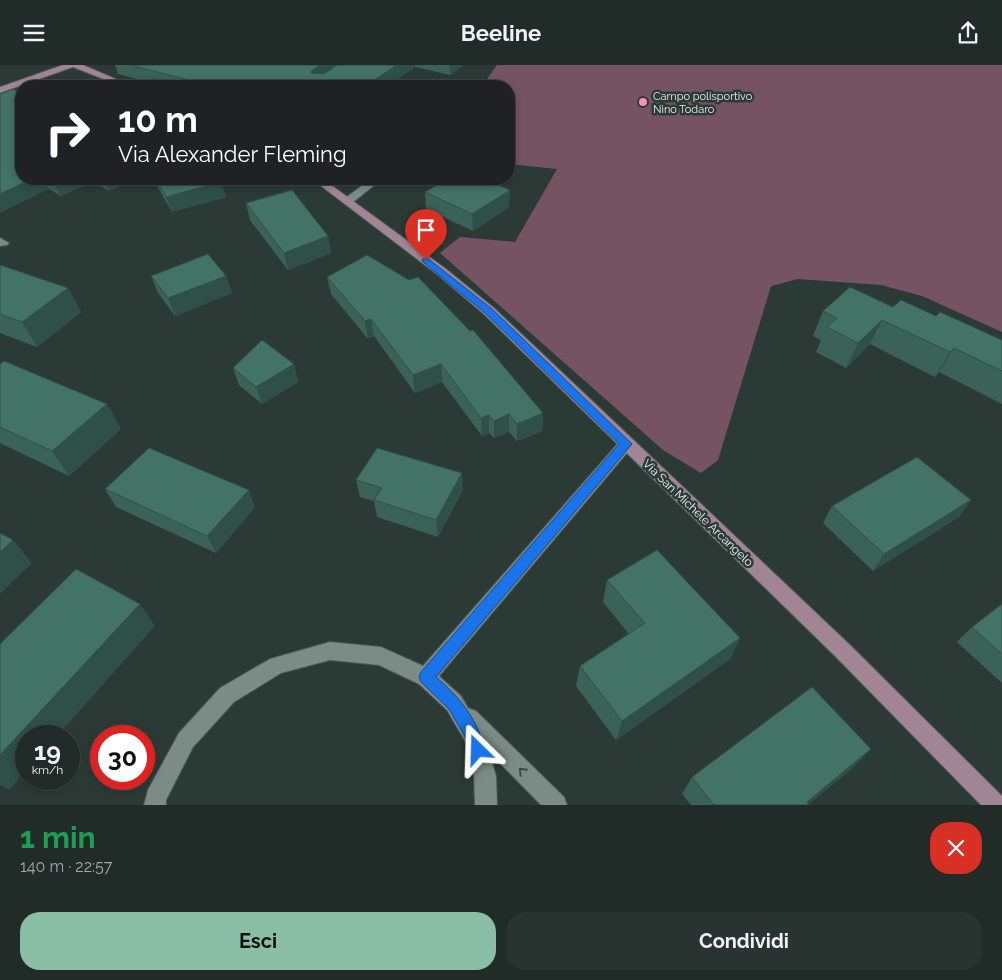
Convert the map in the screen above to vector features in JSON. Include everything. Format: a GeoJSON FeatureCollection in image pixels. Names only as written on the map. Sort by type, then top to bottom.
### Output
{"type":"FeatureCollection","features":[{"type":"Feature","properties":{"kind":"main road"},"geometry":{"type":"LineString","coordinates":[[28,80],[71,65]]}},
{"type":"Feature","properties":{"kind":"main road"},"geometry":{"type":"LineString","coordinates":[[76,65],[113,80]]}},
{"type":"Feature","properties":{"kind":"main road"},"geometry":{"type":"LineString","coordinates":[[0,90],[15,85]]}},
{"type":"Feature","properties":{"kind":"main road","name":"Via San Michele Arcangelo"},"geometry":{"type":"LineString","coordinates":[[325,185],[442,272],[489,311],[842,650],[996,805]]}},
{"type":"Feature","properties":{"kind":"street"},"geometry":{"type":"LineString","coordinates":[[348,201],[369,185]]}},
{"type":"Feature","properties":{"kind":"street"},"geometry":{"type":"LineString","coordinates":[[426,677],[626,444]]}},
{"type":"Feature","properties":{"kind":"street"},"geometry":{"type":"LineString","coordinates":[[155,805],[156,798],[186,740],[227,695],[277,665],[330,651],[381,656],[426,677],[556,805]]}},
{"type":"Feature","properties":{"kind":"street"},"geometry":{"type":"LineString","coordinates":[[454,703],[474,737],[485,776],[486,805]]}},
{"type":"Feature","properties":{"kind":"shaded area"},"geometry":{"type":"Polygon","coordinates":[[[497,65],[1002,65],[1002,332],[922,296],[881,285],[798,279],[771,286],[718,460],[701,473],[663,450],[440,253],[460,237],[515,242],[557,169],[515,165],[515,80],[486,80],[497,65]]]}},
{"type":"Feature","properties":{"kind":"building"},"geometry":{"type":"Polygon","coordinates":[[[130,65],[320,65],[311,73],[324,74],[337,65],[397,65],[374,80],[189,80],[130,65]]]}},
{"type":"Feature","properties":{"kind":"building"},"geometry":{"type":"Polygon","coordinates":[[[15,90],[15,185],[19,185],[0,194],[0,94],[15,90]]]}},
{"type":"Feature","properties":{"kind":"building"},"geometry":{"type":"Polygon","coordinates":[[[159,185],[210,185],[166,197],[159,185]]]}},
{"type":"Feature","properties":{"kind":"building"},"geometry":{"type":"Polygon","coordinates":[[[437,185],[498,185],[510,190],[472,214],[425,192],[437,185]]]}},
{"type":"Feature","properties":{"kind":"building"},"geometry":{"type":"Polygon","coordinates":[[[292,190],[328,236],[284,253],[246,203],[292,190]]]}},
{"type":"Feature","properties":{"kind":"building"},"geometry":{"type":"Polygon","coordinates":[[[208,254],[226,276],[168,298],[151,276],[208,254]]]}},
{"type":"Feature","properties":{"kind":"building"},"geometry":{"type":"Polygon","coordinates":[[[367,255],[409,280],[418,277],[470,331],[473,330],[543,413],[517,424],[509,414],[494,421],[489,415],[481,418],[441,364],[413,375],[371,319],[365,321],[327,277],[367,255]]]}},
{"type":"Feature","properties":{"kind":"building"},"geometry":{"type":"Polygon","coordinates":[[[0,265],[68,288],[22,322],[0,314],[0,265]]]}},
{"type":"Feature","properties":{"kind":"building"},"geometry":{"type":"Polygon","coordinates":[[[850,287],[893,307],[901,300],[936,316],[940,312],[1002,340],[1002,371],[954,348],[950,352],[882,320],[858,343],[827,327],[837,318],[823,311],[850,287]]]}},
{"type":"Feature","properties":{"kind":"building"},"geometry":{"type":"Polygon","coordinates":[[[262,340],[294,364],[256,387],[233,368],[262,340]]]}},
{"type":"Feature","properties":{"kind":"building"},"geometry":{"type":"Polygon","coordinates":[[[4,361],[107,404],[52,451],[0,427],[0,364],[4,361]]]}},
{"type":"Feature","properties":{"kind":"building"},"geometry":{"type":"Polygon","coordinates":[[[149,448],[249,490],[207,536],[105,489],[149,448]]]}},
{"type":"Feature","properties":{"kind":"building"},"geometry":{"type":"Polygon","coordinates":[[[377,448],[462,473],[436,520],[374,500],[382,488],[356,480],[377,448]]]}},
{"type":"Feature","properties":{"kind":"building"},"geometry":{"type":"Polygon","coordinates":[[[917,457],[971,500],[884,554],[832,506],[917,457]]]}},
{"type":"Feature","properties":{"kind":"building"},"geometry":{"type":"Polygon","coordinates":[[[0,533],[13,540],[0,552],[0,533]]]}},
{"type":"Feature","properties":{"kind":"building"},"geometry":{"type":"Polygon","coordinates":[[[657,550],[740,638],[622,721],[580,666],[645,623],[607,580],[657,550]]]}},
{"type":"Feature","properties":{"kind":"building"},"geometry":{"type":"Polygon","coordinates":[[[76,569],[140,604],[28,725],[15,725],[15,739],[0,755],[0,644],[76,569]]]}},
{"type":"Feature","properties":{"kind":"building"},"geometry":{"type":"Polygon","coordinates":[[[1002,604],[1002,654],[972,627],[1002,604]]]}},
{"type":"Feature","properties":{"kind":"building"},"geometry":{"type":"Polygon","coordinates":[[[812,687],[871,749],[807,802],[809,805],[714,805],[692,777],[812,687]]]}},
{"type":"Feature","properties":{"kind":"place","name":"Campo polisportivo Nino Todaro"},"geometry":{"type":"Point","coordinates":[643,102]}},
{"type":"Feature","properties":{"kind":"route"},"geometry":{"type":"LineString","coordinates":[[426,260],[489,311],[626,444],[426,677],[454,703],[474,737],[478,750]]}}]}
